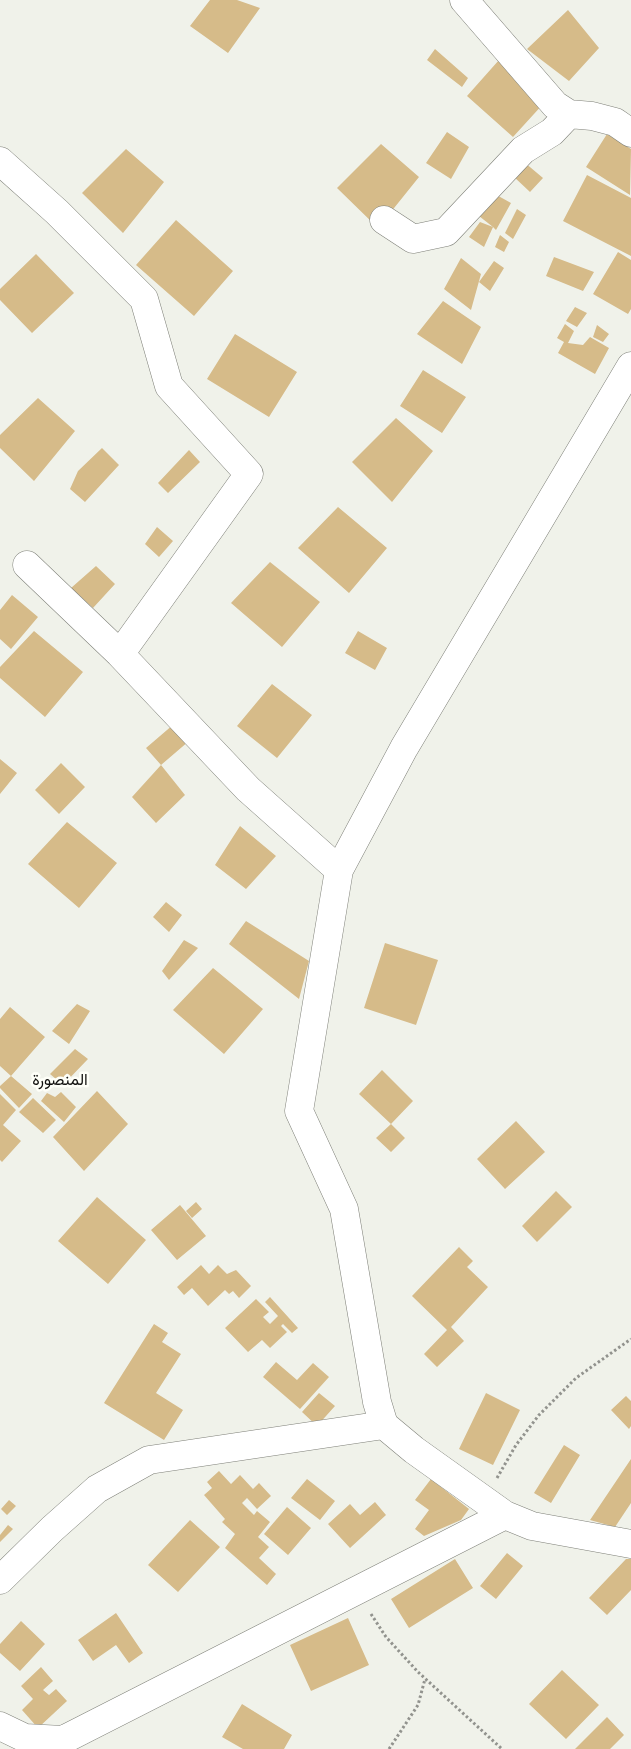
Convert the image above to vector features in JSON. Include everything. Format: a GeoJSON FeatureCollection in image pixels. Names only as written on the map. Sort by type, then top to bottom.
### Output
{"type":"FeatureCollection","features":[{"type":"Feature","properties":{"kind":"street"},"geometry":{"type":"LineString","coordinates":[[464,0],[555,104],[569,114],[592,116],[615,122],[631,133]]}},
{"type":"Feature","properties":{"kind":"street"},"geometry":{"type":"LineString","coordinates":[[384,220],[413,239],[446,232],[523,150],[552,132],[569,114]]}},
{"type":"Feature","properties":{"kind":"street"},"geometry":{"type":"LineString","coordinates":[[0,161],[57,212],[144,299],[169,386],[249,474],[120,654]]}},
{"type":"Feature","properties":{"kind":"street"},"geometry":{"type":"LineString","coordinates":[[631,366],[404,748],[339,870],[299,1111],[344,1209],[377,1402],[384,1425],[414,1450],[495,1508],[532,1526],[631,1544]]}},
{"type":"Feature","properties":{"kind":"street"},"geometry":{"type":"LineString","coordinates":[[27,565],[120,654],[248,789],[339,870]]}},
{"type":"Feature","properties":{"kind":"street"},"geometry":{"type":"LineString","coordinates":[[0,1580],[52,1529],[97,1489],[149,1460],[384,1425]]}},
{"type":"Feature","properties":{"kind":"street"},"geometry":{"type":"LineString","coordinates":[[0,1726],[25,1738],[63,1740],[361,1587],[495,1508]]}},
{"type":"Feature","properties":{"kind":"path"},"geometry":{"type":"LineString","coordinates":[[495,1508],[516,1444],[539,1415],[576,1378],[631,1339]]}},
{"type":"Feature","properties":{"kind":"path"},"geometry":{"type":"LineString","coordinates":[[361,1587],[371,1614],[386,1637],[425,1679],[502,1749]]}},
{"type":"Feature","properties":{"kind":"path"},"geometry":{"type":"LineString","coordinates":[[389,1749],[418,1705],[425,1679]]}},
{"type":"Feature","properties":{"kind":"building"},"geometry":{"type":"Polygon","coordinates":[[[210,0],[237,0],[260,8],[228,53],[190,26],[210,0]]]}},
{"type":"Feature","properties":{"kind":"building"},"geometry":{"type":"Polygon","coordinates":[[[568,10],[599,48],[569,81],[527,49],[568,10]]]}},
{"type":"Feature","properties":{"kind":"building"},"geometry":{"type":"Polygon","coordinates":[[[435,49],[468,78],[462,87],[427,60],[435,49]]]}},
{"type":"Feature","properties":{"kind":"building"},"geometry":{"type":"Polygon","coordinates":[[[499,60],[544,103],[513,137],[467,96],[499,60]]]}},
{"type":"Feature","properties":{"kind":"building"},"geometry":{"type":"Polygon","coordinates":[[[447,132],[469,147],[451,179],[426,163],[447,132]]]}},
{"type":"Feature","properties":{"kind":"building"},"geometry":{"type":"Polygon","coordinates":[[[607,134],[631,149],[630,195],[586,167],[607,134]]]}},
{"type":"Feature","properties":{"kind":"building"},"geometry":{"type":"Polygon","coordinates":[[[381,144],[419,177],[378,228],[337,188],[381,144]]]}},
{"type":"Feature","properties":{"kind":"building"},"geometry":{"type":"Polygon","coordinates":[[[126,149],[164,182],[123,233],[82,193],[126,149]]]}},
{"type":"Feature","properties":{"kind":"building"},"geometry":{"type":"Polygon","coordinates":[[[524,162],[543,178],[530,192],[513,176],[524,162]]]}},
{"type":"Feature","properties":{"kind":"building"},"geometry":{"type":"Polygon","coordinates":[[[587,175],[631,198],[631,256],[563,221],[587,175]]]}},
{"type":"Feature","properties":{"kind":"building"},"geometry":{"type":"Polygon","coordinates":[[[493,193],[511,203],[496,230],[479,216],[493,193]]]}},
{"type":"Feature","properties":{"kind":"building"},"geometry":{"type":"Polygon","coordinates":[[[517,209],[526,215],[513,239],[505,233],[517,209]]]}},
{"type":"Feature","properties":{"kind":"building"},"geometry":{"type":"Polygon","coordinates":[[[176,220],[233,271],[194,316],[136,265],[176,220]]]}},
{"type":"Feature","properties":{"kind":"building"},"geometry":{"type":"Polygon","coordinates":[[[480,222],[493,227],[484,247],[469,237],[480,222]]]}},
{"type":"Feature","properties":{"kind":"building"},"geometry":{"type":"Polygon","coordinates":[[[500,235],[509,242],[504,252],[495,247],[500,235]]]}},
{"type":"Feature","properties":{"kind":"building"},"geometry":{"type":"Polygon","coordinates":[[[618,252],[631,260],[631,309],[628,314],[593,294],[618,252]]]}},
{"type":"Feature","properties":{"kind":"building"},"geometry":{"type":"Polygon","coordinates":[[[36,254],[74,293],[32,333],[0,300],[0,289],[36,254]]]}},
{"type":"Feature","properties":{"kind":"building"},"geometry":{"type":"Polygon","coordinates":[[[554,257],[594,272],[583,291],[546,276],[554,257]]]}},
{"type":"Feature","properties":{"kind":"building"},"geometry":{"type":"Polygon","coordinates":[[[461,258],[481,274],[471,310],[444,289],[461,258]]]}},
{"type":"Feature","properties":{"kind":"building"},"geometry":{"type":"Polygon","coordinates":[[[494,261],[504,268],[490,291],[479,282],[494,261]]]}},
{"type":"Feature","properties":{"kind":"building"},"geometry":{"type":"Polygon","coordinates":[[[443,301],[481,327],[462,364],[417,334],[443,301]]]}},
{"type":"Feature","properties":{"kind":"building"},"geometry":{"type":"Polygon","coordinates":[[[575,307],[587,313],[577,327],[566,321],[575,307]]]}},
{"type":"Feature","properties":{"kind":"building"},"geometry":{"type":"Polygon","coordinates":[[[565,324],[574,331],[568,343],[583,345],[590,337],[609,348],[595,374],[558,353],[564,342],[557,338],[565,324]]]}},
{"type":"Feature","properties":{"kind":"building"},"geometry":{"type":"Polygon","coordinates":[[[597,325],[609,334],[603,342],[593,337],[597,325]]]}},
{"type":"Feature","properties":{"kind":"building"},"geometry":{"type":"Polygon","coordinates":[[[235,334],[297,372],[269,417],[207,379],[235,334]]]}},
{"type":"Feature","properties":{"kind":"building"},"geometry":{"type":"Polygon","coordinates":[[[423,370],[466,397],[442,433],[400,406],[423,370]]]}},
{"type":"Feature","properties":{"kind":"building"},"geometry":{"type":"Polygon","coordinates":[[[38,398],[75,431],[34,481],[0,448],[0,435],[38,398]]]}},
{"type":"Feature","properties":{"kind":"building"},"geometry":{"type":"Polygon","coordinates":[[[396,418],[433,451],[392,502],[352,462],[396,418]]]}},
{"type":"Feature","properties":{"kind":"building"},"geometry":{"type":"Polygon","coordinates":[[[102,448],[119,465],[85,502],[70,489],[78,471],[102,448]]]}},
{"type":"Feature","properties":{"kind":"building"},"geometry":{"type":"Polygon","coordinates":[[[189,450],[200,462],[168,493],[158,483],[189,450]]]}},
{"type":"Feature","properties":{"kind":"building"},"geometry":{"type":"Polygon","coordinates":[[[338,507],[387,548],[349,593],[298,548],[338,507]]]}},
{"type":"Feature","properties":{"kind":"building"},"geometry":{"type":"Polygon","coordinates":[[[157,527],[173,541],[159,557],[145,544],[157,527]]]}},
{"type":"Feature","properties":{"kind":"building"},"geometry":{"type":"Polygon","coordinates":[[[270,562],[320,602],[282,647],[231,603],[270,562]]]}},
{"type":"Feature","properties":{"kind":"building"},"geometry":{"type":"Polygon","coordinates":[[[96,566],[115,584],[93,608],[71,588],[96,566]]]}},
{"type":"Feature","properties":{"kind":"building"},"geometry":{"type":"Polygon","coordinates":[[[12,595],[38,617],[11,649],[0,639],[0,610],[12,595]]]}},
{"type":"Feature","properties":{"kind":"building"},"geometry":{"type":"Polygon","coordinates":[[[34,631],[83,672],[45,717],[0,678],[0,667],[34,631]]]}},
{"type":"Feature","properties":{"kind":"building"},"geometry":{"type":"Polygon","coordinates":[[[358,631],[387,648],[375,670],[345,653],[358,631]]]}},
{"type":"Feature","properties":{"kind":"building"},"geometry":{"type":"Polygon","coordinates":[[[272,684],[312,715],[277,758],[237,726],[272,684]]]}},
{"type":"Feature","properties":{"kind":"building"},"geometry":{"type":"Polygon","coordinates":[[[174,724],[189,741],[161,765],[146,748],[174,724]]]}},
{"type":"Feature","properties":{"kind":"building"},"geometry":{"type":"Polygon","coordinates":[[[0,759],[17,773],[0,794],[0,759]]]}},
{"type":"Feature","properties":{"kind":"building"},"geometry":{"type":"Polygon","coordinates":[[[61,763],[85,787],[59,814],[35,790],[61,763]]]}},
{"type":"Feature","properties":{"kind":"building"},"geometry":{"type":"Polygon","coordinates":[[[161,765],[185,795],[156,823],[132,797],[161,765]]]}},
{"type":"Feature","properties":{"kind":"building"},"geometry":{"type":"Polygon","coordinates":[[[67,822],[117,863],[79,908],[28,864],[67,822]]]}},
{"type":"Feature","properties":{"kind":"building"},"geometry":{"type":"Polygon","coordinates":[[[240,826],[276,856],[246,889],[215,865],[240,826]]]}},
{"type":"Feature","properties":{"kind":"building"},"geometry":{"type":"Polygon","coordinates":[[[166,902],[182,915],[169,932],[153,917],[166,902]]]}},
{"type":"Feature","properties":{"kind":"building"},"geometry":{"type":"Polygon","coordinates":[[[246,921],[309,961],[299,999],[229,944],[246,921]]]}},
{"type":"Feature","properties":{"kind":"building"},"geometry":{"type":"Polygon","coordinates":[[[184,940],[198,948],[169,980],[162,971],[184,940]]]}},
{"type":"Feature","properties":{"kind":"building"},"geometry":{"type":"Polygon","coordinates":[[[385,943],[438,960],[416,1025],[364,1008],[385,943]]]}},
{"type":"Feature","properties":{"kind":"building"},"geometry":{"type":"Polygon","coordinates":[[[213,968],[263,1009],[224,1054],[173,1010],[213,968]]]}},
{"type":"Feature","properties":{"kind":"building"},"geometry":{"type":"Polygon","coordinates":[[[77,1004],[90,1011],[69,1044],[52,1031],[77,1004]]]}},
{"type":"Feature","properties":{"kind":"building"},"geometry":{"type":"Polygon","coordinates":[[[10,1007],[45,1037],[11,1076],[0,1066],[0,1019],[10,1007]]]}},
{"type":"Feature","properties":{"kind":"building"},"geometry":{"type":"Polygon","coordinates":[[[75,1049],[88,1059],[63,1085],[50,1074],[75,1049]]]}},
{"type":"Feature","properties":{"kind":"building"},"geometry":{"type":"Polygon","coordinates":[[[382,1070],[413,1101],[391,1124],[359,1094],[382,1070]]]}},
{"type":"Feature","properties":{"kind":"building"},"geometry":{"type":"Polygon","coordinates":[[[11,1076],[32,1094],[19,1108],[0,1088],[11,1076]]]}},
{"type":"Feature","properties":{"kind":"building"},"geometry":{"type":"Polygon","coordinates":[[[97,1091],[128,1124],[84,1171],[53,1137],[97,1091]]]}},
{"type":"Feature","properties":{"kind":"building"},"geometry":{"type":"Polygon","coordinates":[[[61,1092],[76,1107],[64,1122],[41,1101],[47,1093],[55,1097],[61,1092]]]}},
{"type":"Feature","properties":{"kind":"building"},"geometry":{"type":"Polygon","coordinates":[[[0,1094],[16,1110],[3,1125],[21,1141],[2,1162],[0,1160],[0,1094]]]}},
{"type":"Feature","properties":{"kind":"building"},"geometry":{"type":"Polygon","coordinates":[[[33,1098],[56,1120],[43,1133],[19,1112],[33,1098]]]}},
{"type":"Feature","properties":{"kind":"building"},"geometry":{"type":"Polygon","coordinates":[[[516,1121],[545,1152],[505,1189],[477,1159],[516,1121]]]}},
{"type":"Feature","properties":{"kind":"building"},"geometry":{"type":"Polygon","coordinates":[[[391,1124],[405,1138],[391,1152],[376,1138],[391,1124]]]}},
{"type":"Feature","properties":{"kind":"building"},"geometry":{"type":"Polygon","coordinates":[[[556,1191],[572,1207],[537,1242],[522,1226],[556,1191]]]}},
{"type":"Feature","properties":{"kind":"building"},"geometry":{"type":"Polygon","coordinates":[[[97,1197],[146,1240],[108,1284],[58,1241],[97,1197]]]}},
{"type":"Feature","properties":{"kind":"building"},"geometry":{"type":"Polygon","coordinates":[[[196,1202],[202,1209],[192,1218],[186,1211],[196,1202]]]}},
{"type":"Feature","properties":{"kind":"building"},"geometry":{"type":"Polygon","coordinates":[[[180,1205],[206,1236],[177,1260],[151,1230],[180,1205]]]}},
{"type":"Feature","properties":{"kind":"building"},"geometry":{"type":"Polygon","coordinates":[[[459,1247],[473,1261],[467,1267],[488,1287],[451,1327],[464,1341],[437,1367],[424,1354],[447,1330],[412,1296],[459,1247]]]}},
{"type":"Feature","properties":{"kind":"building"},"geometry":{"type":"Polygon","coordinates":[[[201,1265],[209,1274],[218,1265],[227,1274],[236,1270],[251,1286],[239,1298],[233,1291],[229,1294],[225,1290],[208,1306],[192,1288],[184,1295],[177,1287],[201,1265]]]}},
{"type":"Feature","properties":{"kind":"building"},"geometry":{"type":"Polygon","coordinates":[[[270,1297],[298,1328],[292,1333],[283,1324],[281,1326],[287,1332],[270,1348],[262,1340],[248,1352],[225,1328],[256,1299],[269,1312],[263,1317],[270,1324],[278,1316],[265,1302],[270,1297]]]}},
{"type":"Feature","properties":{"kind":"building"},"geometry":{"type":"Polygon","coordinates":[[[154,1324],[168,1333],[162,1342],[181,1354],[156,1393],[183,1410],[164,1440],[104,1403],[154,1324]]]}},
{"type":"Feature","properties":{"kind":"building"},"geometry":{"type":"Polygon","coordinates":[[[276,1362],[297,1380],[313,1363],[329,1377],[300,1409],[263,1377],[276,1362]]]}},
{"type":"Feature","properties":{"kind":"building"},"geometry":{"type":"Polygon","coordinates":[[[319,1393],[335,1406],[317,1426],[302,1412],[319,1393]]]}},
{"type":"Feature","properties":{"kind":"building"},"geometry":{"type":"Polygon","coordinates":[[[486,1393],[520,1410],[493,1465],[459,1449],[486,1393]]]}},
{"type":"Feature","properties":{"kind":"building"},"geometry":{"type":"Polygon","coordinates":[[[626,1396],[631,1401],[631,1426],[629,1429],[611,1410],[626,1396]]]}},
{"type":"Feature","properties":{"kind":"building"},"geometry":{"type":"Polygon","coordinates":[[[564,1445],[580,1455],[551,1503],[534,1493],[564,1445]]]}},
{"type":"Feature","properties":{"kind":"building"},"geometry":{"type":"Polygon","coordinates":[[[631,1459],[631,1503],[615,1527],[590,1520],[631,1459]]]}},
{"type":"Feature","properties":{"kind":"building"},"geometry":{"type":"Polygon","coordinates":[[[219,1471],[231,1484],[240,1475],[253,1489],[259,1483],[271,1496],[257,1509],[247,1498],[242,1503],[254,1515],[257,1511],[270,1522],[258,1537],[269,1547],[259,1558],[276,1574],[267,1585],[225,1548],[235,1534],[222,1522],[225,1519],[204,1495],[212,1488],[207,1482],[219,1471]]]}},
{"type":"Feature","properties":{"kind":"building"},"geometry":{"type":"Polygon","coordinates":[[[307,1479],[335,1501],[320,1520],[291,1498],[307,1479]]]}},
{"type":"Feature","properties":{"kind":"building"},"geometry":{"type":"Polygon","coordinates":[[[431,1479],[469,1509],[461,1520],[424,1536],[415,1529],[429,1510],[415,1500],[431,1479]]]}},
{"type":"Feature","properties":{"kind":"building"},"geometry":{"type":"Polygon","coordinates":[[[9,1500],[16,1506],[7,1515],[1,1509],[9,1500]]]}},
{"type":"Feature","properties":{"kind":"building"},"geometry":{"type":"Polygon","coordinates":[[[375,1502],[386,1515],[350,1548],[328,1524],[350,1504],[360,1515],[375,1502]]]}},
{"type":"Feature","properties":{"kind":"building"},"geometry":{"type":"Polygon","coordinates":[[[287,1507],[311,1528],[288,1555],[264,1534],[287,1507]]]}},
{"type":"Feature","properties":{"kind":"building"},"geometry":{"type":"Polygon","coordinates":[[[190,1520],[220,1547],[178,1592],[148,1565],[190,1520]]]}},
{"type":"Feature","properties":{"kind":"building"},"geometry":{"type":"Polygon","coordinates":[[[8,1525],[13,1529],[0,1542],[0,1535],[8,1525]]]}},
{"type":"Feature","properties":{"kind":"building"},"geometry":{"type":"Polygon","coordinates":[[[507,1553],[523,1566],[496,1599],[480,1586],[507,1553]]]}},
{"type":"Feature","properties":{"kind":"building"},"geometry":{"type":"Polygon","coordinates":[[[455,1559],[473,1588],[409,1628],[391,1599],[455,1559]]]}},
{"type":"Feature","properties":{"kind":"building"},"geometry":{"type":"Polygon","coordinates":[[[626,1559],[631,1559],[631,1590],[607,1615],[589,1598],[626,1559]]]}},
{"type":"Feature","properties":{"kind":"building"},"geometry":{"type":"Polygon","coordinates":[[[116,1613],[143,1653],[129,1663],[116,1645],[93,1661],[78,1640],[116,1613]]]}},
{"type":"Feature","properties":{"kind":"building"},"geometry":{"type":"Polygon","coordinates":[[[348,1618],[369,1665],[311,1691],[290,1645],[348,1618]]]}},
{"type":"Feature","properties":{"kind":"building"},"geometry":{"type":"Polygon","coordinates":[[[21,1621],[45,1644],[20,1671],[0,1653],[0,1644],[21,1621]]]}},
{"type":"Feature","properties":{"kind":"building"},"geometry":{"type":"Polygon","coordinates":[[[41,1667],[53,1681],[43,1690],[49,1695],[56,1689],[67,1701],[38,1728],[22,1710],[33,1699],[21,1686],[41,1667]]]}},
{"type":"Feature","properties":{"kind":"building"},"geometry":{"type":"Polygon","coordinates":[[[562,1670],[599,1705],[566,1739],[529,1704],[562,1670]]]}},
{"type":"Feature","properties":{"kind":"building"},"geometry":{"type":"Polygon","coordinates":[[[242,1704],[292,1735],[284,1749],[243,1749],[222,1737],[242,1704]]]}},
{"type":"Feature","properties":{"kind":"building"},"geometry":{"type":"Polygon","coordinates":[[[607,1717],[624,1735],[610,1749],[575,1749],[607,1717]]]}},
{"type":"Feature","properties":{"kind":"district","name":"المنصورة"},"geometry":{"type":"Point","coordinates":[60,1081]}}]}
